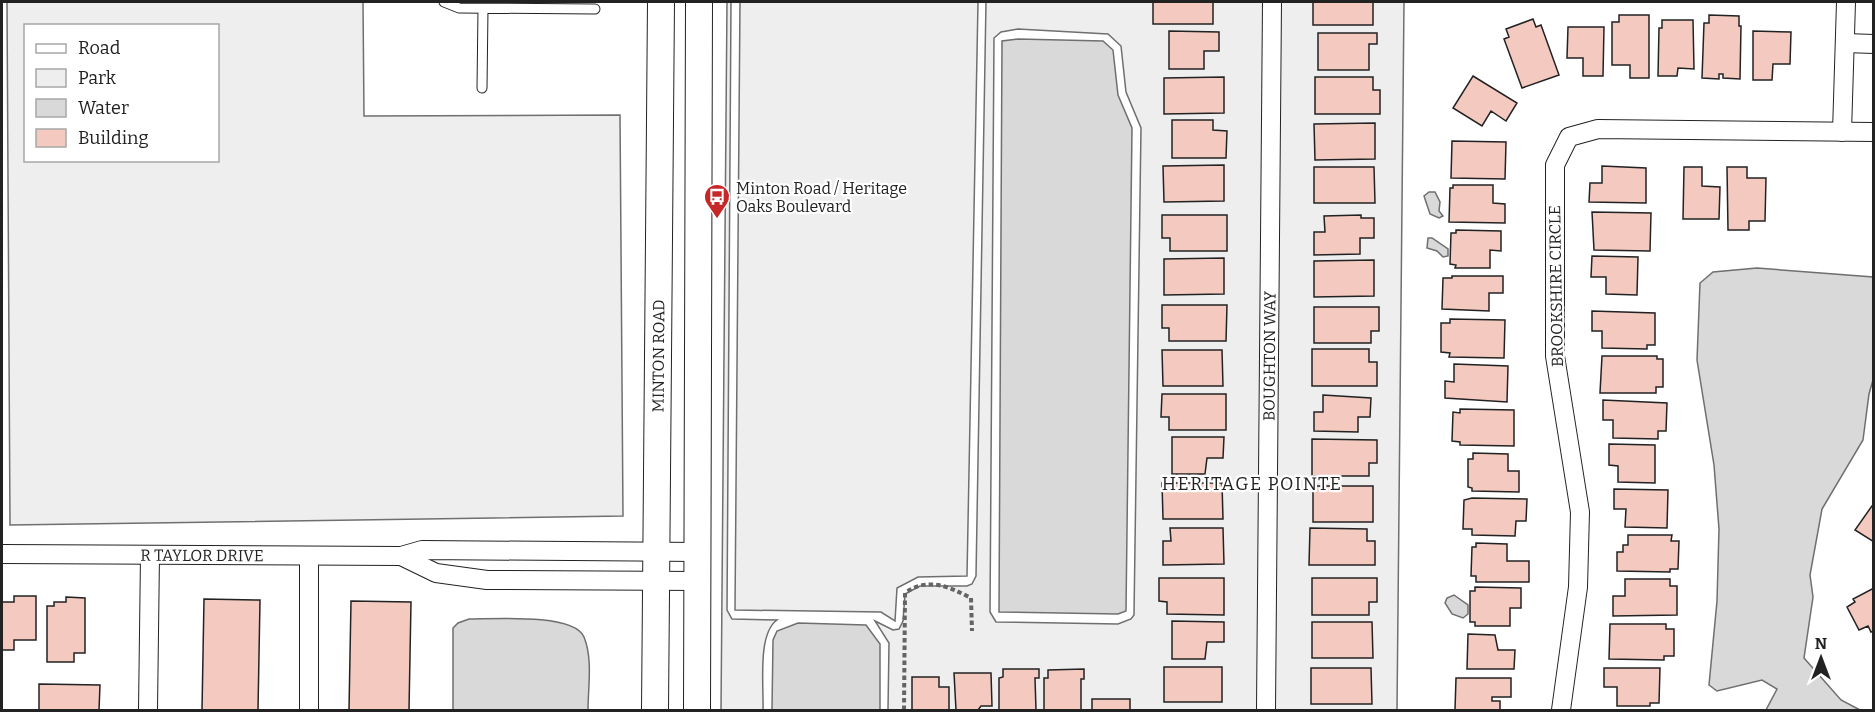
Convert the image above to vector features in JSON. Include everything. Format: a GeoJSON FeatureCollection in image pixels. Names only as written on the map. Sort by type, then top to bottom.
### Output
{"type":"FeatureCollection","features":[{"type":"Feature","properties":{"kind":"main road","name":"MINTON ROAD"},"geometry":{"type":"LineString","coordinates":[[656,711],[661,2]]}},
{"type":"Feature","properties":{"kind":"main road"},"geometry":{"type":"LineString","coordinates":[[697,711],[699,2]]}},
{"type":"Feature","properties":{"kind":"street","name":"BOUGHTON WAY"},"geometry":{"type":"LineString","coordinates":[[1266,711],[1272,2]]}},
{"type":"Feature","properties":{"kind":"street"},"geometry":{"type":"LineString","coordinates":[[1842,132],[1846,2]]}},
{"type":"Feature","properties":{"kind":"street"},"geometry":{"type":"LineString","coordinates":[[1845,43],[1874,44]]}},
{"type":"Feature","properties":{"kind":"street","name":"BROOKSHIRE CIRCLE"},"geometry":{"type":"LineString","coordinates":[[1561,711],[1578,587],[1580,512],[1555,356],[1555,165],[1569,137],[1598,129],[1874,132]]}},
{"type":"Feature","properties":{"kind":"street","name":"R TAYLOR DRIVE"},"geometry":{"type":"LineString","coordinates":[[2,554],[401,556],[422,550],[698,552]]}},
{"type":"Feature","properties":{"kind":"street"},"geometry":{"type":"LineString","coordinates":[[474,578],[476,550]]}},
{"type":"Feature","properties":{"kind":"street"},"geometry":{"type":"LineString","coordinates":[[553,581],[554,550]]}},
{"type":"Feature","properties":{"kind":"street"},"geometry":{"type":"LineString","coordinates":[[148,711],[150,555]]}},
{"type":"Feature","properties":{"kind":"street"},"geometry":{"type":"LineString","coordinates":[[309,556],[309,711]]}},
{"type":"Feature","properties":{"kind":"street","name":"R TAYLOR DRIVE"},"geometry":{"type":"LineString","coordinates":[[401,556],[436,573],[474,578],[553,581],[698,581]]}},
{"type":"Feature","properties":{"kind":"lane"},"geometry":{"type":"LineString","coordinates":[[444,2],[459,8],[595,9]]}},
{"type":"Feature","properties":{"kind":"lane"},"geometry":{"type":"LineString","coordinates":[[482,88],[483,9]]}},
{"type":"Feature","properties":{"kind":"path"},"geometry":{"type":"LineString","coordinates":[[904,711],[905,593],[915,586],[928,583],[945,586],[971,598],[972,631]]}},
{"type":"Feature","properties":{"kind":"green space"},"geometry":{"type":"Polygon","coordinates":[[[7,2],[363,2],[364,116],[620,115],[623,516],[10,525],[7,2]]]}},
{"type":"Feature","properties":{"kind":"green space"},"geometry":{"type":"Polygon","coordinates":[[[727,2],[731,2],[727,610],[732,619],[777,620],[771,627],[764,649],[763,710],[721,710],[727,2]]]}},
{"type":"Feature","properties":{"kind":"green space"},"geometry":{"type":"Polygon","coordinates":[[[740,2],[978,2],[967,576],[918,577],[897,588],[895,621],[881,612],[735,610],[740,2]]]}},
{"type":"Feature","properties":{"kind":"green space"},"geometry":{"type":"Polygon","coordinates":[[[986,2],[1404,2],[1397,710],[888,710],[889,643],[875,621],[893,630],[899,629],[903,621],[905,594],[920,586],[967,586],[972,584],[976,576],[986,2]],[[1018,29],[1001,32],[994,38],[990,612],[996,622],[1118,624],[1131,619],[1134,615],[1141,128],[1126,92],[1121,46],[1108,34],[1018,29]]]}},
{"type":"Feature","properties":{"kind":"water"},"geometry":{"type":"Polygon","coordinates":[[[1018,39],[1103,41],[1113,50],[1118,95],[1132,128],[1126,611],[1118,614],[999,612],[1002,41],[1018,39]]]}},
{"type":"Feature","properties":{"kind":"water"},"geometry":{"type":"Polygon","coordinates":[[[1429,192],[1435,192],[1440,202],[1439,211],[1443,216],[1439,218],[1430,214],[1424,196],[1429,192]]]}},
{"type":"Feature","properties":{"kind":"water"},"geometry":{"type":"Polygon","coordinates":[[[1428,238],[1432,238],[1448,249],[1448,256],[1443,257],[1437,251],[1427,248],[1428,238]]]}},
{"type":"Feature","properties":{"kind":"water"},"geometry":{"type":"Polygon","coordinates":[[[1757,268],[1873,277],[1873,380],[1863,440],[1822,509],[1810,575],[1813,597],[1804,658],[1841,700],[1860,710],[1766,710],[1777,689],[1762,680],[1717,691],[1709,685],[1717,601],[1719,529],[1714,465],[1697,360],[1700,283],[1713,272],[1757,268]]]}},
{"type":"Feature","properties":{"kind":"water"},"geometry":{"type":"Polygon","coordinates":[[[1454,595],[1468,605],[1468,614],[1463,618],[1452,614],[1445,603],[1447,598],[1454,595]]]}},
{"type":"Feature","properties":{"kind":"water"},"geometry":{"type":"Polygon","coordinates":[[[469,619],[531,619],[565,624],[577,629],[584,637],[587,646],[588,710],[453,710],[453,628],[458,623],[469,619]]]}},
{"type":"Feature","properties":{"kind":"water"},"geometry":{"type":"Polygon","coordinates":[[[798,623],[866,625],[880,644],[880,710],[772,710],[773,640],[777,631],[798,623]]]}},
{"type":"Feature","properties":{"kind":"building"},"geometry":{"type":"Polygon","coordinates":[[[1153,2],[1213,2],[1213,24],[1153,24],[1153,2]]]}},
{"type":"Feature","properties":{"kind":"building"},"geometry":{"type":"Polygon","coordinates":[[[1313,2],[1373,2],[1373,25],[1313,25],[1313,2]]]}},
{"type":"Feature","properties":{"kind":"building"},"geometry":{"type":"Polygon","coordinates":[[[1619,15],[1649,15],[1649,78],[1630,78],[1630,65],[1612,65],[1612,22],[1619,22],[1619,15]]]}},
{"type":"Feature","properties":{"kind":"building"},"geometry":{"type":"Polygon","coordinates":[[[1709,15],[1739,16],[1739,26],[1741,26],[1740,79],[1723,78],[1723,74],[1719,74],[1719,79],[1702,78],[1704,23],[1709,23],[1709,15]]]}},
{"type":"Feature","properties":{"kind":"building"},"geometry":{"type":"Polygon","coordinates":[[[1533,19],[1536,27],[1541,25],[1559,75],[1522,88],[1504,39],[1509,37],[1506,29],[1533,19]]]}},
{"type":"Feature","properties":{"kind":"building"},"geometry":{"type":"Polygon","coordinates":[[[1662,20],[1693,20],[1694,69],[1678,68],[1677,76],[1658,76],[1659,28],[1662,28],[1662,20]]]}},
{"type":"Feature","properties":{"kind":"building"},"geometry":{"type":"Polygon","coordinates":[[[1568,27],[1604,27],[1603,76],[1583,76],[1583,58],[1567,58],[1568,27]]]}},
{"type":"Feature","properties":{"kind":"building"},"geometry":{"type":"Polygon","coordinates":[[[1169,31],[1219,32],[1219,51],[1204,51],[1204,69],[1169,69],[1169,31]]]}},
{"type":"Feature","properties":{"kind":"building"},"geometry":{"type":"Polygon","coordinates":[[[1753,31],[1791,32],[1790,64],[1773,64],[1772,80],[1753,80],[1753,31]]]}},
{"type":"Feature","properties":{"kind":"building"},"geometry":{"type":"Polygon","coordinates":[[[1318,33],[1377,33],[1377,44],[1369,44],[1369,70],[1318,70],[1318,33]]]}},
{"type":"Feature","properties":{"kind":"building"},"geometry":{"type":"Polygon","coordinates":[[[1473,76],[1517,103],[1506,121],[1491,111],[1482,126],[1453,108],[1473,76]]]}},
{"type":"Feature","properties":{"kind":"building"},"geometry":{"type":"Polygon","coordinates":[[[1224,77],[1224,113],[1164,114],[1164,78],[1224,77]]]}},
{"type":"Feature","properties":{"kind":"building"},"geometry":{"type":"Polygon","coordinates":[[[1315,77],[1373,77],[1373,90],[1380,90],[1380,114],[1315,114],[1315,77]]]}},
{"type":"Feature","properties":{"kind":"building"},"geometry":{"type":"Polygon","coordinates":[[[1172,120],[1213,120],[1213,130],[1227,131],[1226,158],[1172,158],[1172,120]]]}},
{"type":"Feature","properties":{"kind":"building"},"geometry":{"type":"Polygon","coordinates":[[[1375,123],[1375,159],[1315,160],[1314,124],[1375,123]]]}},
{"type":"Feature","properties":{"kind":"building"},"geometry":{"type":"Polygon","coordinates":[[[1452,141],[1506,142],[1505,179],[1451,178],[1452,141]]]}},
{"type":"Feature","properties":{"kind":"building"},"geometry":{"type":"Polygon","coordinates":[[[1224,165],[1224,201],[1164,202],[1163,166],[1224,165]]]}},
{"type":"Feature","properties":{"kind":"building"},"geometry":{"type":"Polygon","coordinates":[[[1602,166],[1646,168],[1646,203],[1589,202],[1590,183],[1602,183],[1602,166]]]}},
{"type":"Feature","properties":{"kind":"building"},"geometry":{"type":"Polygon","coordinates":[[[1314,167],[1374,167],[1375,203],[1314,203],[1314,167]]]}},
{"type":"Feature","properties":{"kind":"building"},"geometry":{"type":"Polygon","coordinates":[[[1684,167],[1702,167],[1702,186],[1720,187],[1719,219],[1683,219],[1684,167]]]}},
{"type":"Feature","properties":{"kind":"building"},"geometry":{"type":"Polygon","coordinates":[[[1727,167],[1747,167],[1747,178],[1766,178],[1765,221],[1749,221],[1749,230],[1728,230],[1727,167]]]}},
{"type":"Feature","properties":{"kind":"building"},"geometry":{"type":"Polygon","coordinates":[[[1453,185],[1493,185],[1493,203],[1505,204],[1505,223],[1449,222],[1450,188],[1453,188],[1453,185]]]}},
{"type":"Feature","properties":{"kind":"building"},"geometry":{"type":"Polygon","coordinates":[[[1592,212],[1651,213],[1650,251],[1594,250],[1592,212]]]}},
{"type":"Feature","properties":{"kind":"building"},"geometry":{"type":"Polygon","coordinates":[[[1162,215],[1227,215],[1227,251],[1170,251],[1170,238],[1162,238],[1162,215]]]}},
{"type":"Feature","properties":{"kind":"building"},"geometry":{"type":"Polygon","coordinates":[[[1361,215],[1361,218],[1374,218],[1374,238],[1360,238],[1360,254],[1314,255],[1314,232],[1325,232],[1324,216],[1361,215]]]}},
{"type":"Feature","properties":{"kind":"building"},"geometry":{"type":"Polygon","coordinates":[[[1456,230],[1501,231],[1501,251],[1490,250],[1490,268],[1455,268],[1456,265],[1450,264],[1451,233],[1456,233],[1456,230]]]}},
{"type":"Feature","properties":{"kind":"building"},"geometry":{"type":"Polygon","coordinates":[[[1592,256],[1638,257],[1637,295],[1606,294],[1606,277],[1591,277],[1592,256]]]}},
{"type":"Feature","properties":{"kind":"building"},"geometry":{"type":"Polygon","coordinates":[[[1224,258],[1224,294],[1164,295],[1164,259],[1224,258]]]}},
{"type":"Feature","properties":{"kind":"building"},"geometry":{"type":"Polygon","coordinates":[[[1374,260],[1374,296],[1314,297],[1314,261],[1374,260]]]}},
{"type":"Feature","properties":{"kind":"building"},"geometry":{"type":"Polygon","coordinates":[[[1452,276],[1503,276],[1503,293],[1489,293],[1489,311],[1442,309],[1443,278],[1452,278],[1452,276]]]}},
{"type":"Feature","properties":{"kind":"building"},"geometry":{"type":"Polygon","coordinates":[[[1162,305],[1227,305],[1226,341],[1169,341],[1169,328],[1162,328],[1162,305]]]}},
{"type":"Feature","properties":{"kind":"building"},"geometry":{"type":"Polygon","coordinates":[[[1314,307],[1379,307],[1379,331],[1371,331],[1371,343],[1314,343],[1314,307]]]}},
{"type":"Feature","properties":{"kind":"building"},"geometry":{"type":"Polygon","coordinates":[[[1592,311],[1655,313],[1655,345],[1647,345],[1647,349],[1602,348],[1602,331],[1592,331],[1592,311]]]}},
{"type":"Feature","properties":{"kind":"building"},"geometry":{"type":"Polygon","coordinates":[[[1450,319],[1505,320],[1504,358],[1449,357],[1450,353],[1441,352],[1441,323],[1450,323],[1450,319]]]}},
{"type":"Feature","properties":{"kind":"building"},"geometry":{"type":"Polygon","coordinates":[[[1312,349],[1369,349],[1369,362],[1377,362],[1377,386],[1312,386],[1312,349]]]}},
{"type":"Feature","properties":{"kind":"building"},"geometry":{"type":"Polygon","coordinates":[[[1162,350],[1222,350],[1223,386],[1163,386],[1162,350]]]}},
{"type":"Feature","properties":{"kind":"building"},"geometry":{"type":"Polygon","coordinates":[[[1602,356],[1657,356],[1657,359],[1663,359],[1663,387],[1656,387],[1656,393],[1600,393],[1602,356]]]}},
{"type":"Feature","properties":{"kind":"building"},"geometry":{"type":"Polygon","coordinates":[[[1454,364],[1508,366],[1507,402],[1445,398],[1445,381],[1454,382],[1454,364]]]}},
{"type":"Feature","properties":{"kind":"building"},"geometry":{"type":"Polygon","coordinates":[[[1162,394],[1226,394],[1226,430],[1169,430],[1169,417],[1161,417],[1162,394]]]}},
{"type":"Feature","properties":{"kind":"building"},"geometry":{"type":"Polygon","coordinates":[[[1323,395],[1371,398],[1370,417],[1358,417],[1358,432],[1314,431],[1314,412],[1323,412],[1323,395]]]}},
{"type":"Feature","properties":{"kind":"building"},"geometry":{"type":"Polygon","coordinates":[[[1603,400],[1667,403],[1666,431],[1658,431],[1658,439],[1613,438],[1613,420],[1603,420],[1603,400]]]}},
{"type":"Feature","properties":{"kind":"building"},"geometry":{"type":"Polygon","coordinates":[[[1460,409],[1514,410],[1514,446],[1460,445],[1460,442],[1452,441],[1453,412],[1460,413],[1460,409]]]}},
{"type":"Feature","properties":{"kind":"building"},"geometry":{"type":"Polygon","coordinates":[[[1172,437],[1224,437],[1223,458],[1207,458],[1205,474],[1172,474],[1172,437]]]}},
{"type":"Feature","properties":{"kind":"building"},"geometry":{"type":"Polygon","coordinates":[[[1312,439],[1377,440],[1377,463],[1369,463],[1369,476],[1312,476],[1312,439]]]}},
{"type":"Feature","properties":{"kind":"building"},"geometry":{"type":"Polygon","coordinates":[[[1609,444],[1655,445],[1655,483],[1618,482],[1618,466],[1609,465],[1609,444]]]}},
{"type":"Feature","properties":{"kind":"building"},"geometry":{"type":"Polygon","coordinates":[[[1473,453],[1508,454],[1508,471],[1519,471],[1519,492],[1472,491],[1472,488],[1468,487],[1468,459],[1473,459],[1473,453]]]}},
{"type":"Feature","properties":{"kind":"building"},"geometry":{"type":"Polygon","coordinates":[[[1162,483],[1222,483],[1223,519],[1163,519],[1162,483]]]}},
{"type":"Feature","properties":{"kind":"building"},"geometry":{"type":"Polygon","coordinates":[[[1313,486],[1373,486],[1373,522],[1313,522],[1313,486]]]}},
{"type":"Feature","properties":{"kind":"building"},"geometry":{"type":"Polygon","coordinates":[[[1614,489],[1668,490],[1667,528],[1625,527],[1626,509],[1614,509],[1614,489]]]}},
{"type":"Feature","properties":{"kind":"building"},"geometry":{"type":"Polygon","coordinates":[[[1472,498],[1527,499],[1526,521],[1516,521],[1515,536],[1472,535],[1472,529],[1463,529],[1464,500],[1472,498]]]}},
{"type":"Feature","properties":{"kind":"building"},"geometry":{"type":"Polygon","coordinates":[[[1874,503],[1874,542],[1855,530],[1874,503]]]}},
{"type":"Feature","properties":{"kind":"building"},"geometry":{"type":"Polygon","coordinates":[[[1170,528],[1223,528],[1224,564],[1163,565],[1163,541],[1171,541],[1170,528]]]}},
{"type":"Feature","properties":{"kind":"building"},"geometry":{"type":"Polygon","coordinates":[[[1310,528],[1367,529],[1367,541],[1375,541],[1375,565],[1309,565],[1310,528]]]}},
{"type":"Feature","properties":{"kind":"building"},"geometry":{"type":"Polygon","coordinates":[[[1628,535],[1672,535],[1671,541],[1679,541],[1678,569],[1670,569],[1670,572],[1617,571],[1617,552],[1623,552],[1623,545],[1628,545],[1628,535]]]}},
{"type":"Feature","properties":{"kind":"building"},"geometry":{"type":"Polygon","coordinates":[[[1476,543],[1507,544],[1507,561],[1529,561],[1529,582],[1476,582],[1476,576],[1471,576],[1472,547],[1476,547],[1476,543]]]}},
{"type":"Feature","properties":{"kind":"building"},"geometry":{"type":"Polygon","coordinates":[[[1159,578],[1224,578],[1224,615],[1167,614],[1167,602],[1159,601],[1159,578]]]}},
{"type":"Feature","properties":{"kind":"building"},"geometry":{"type":"Polygon","coordinates":[[[1312,578],[1377,578],[1377,602],[1369,602],[1369,615],[1312,615],[1312,578]]]}},
{"type":"Feature","properties":{"kind":"building"},"geometry":{"type":"Polygon","coordinates":[[[1625,579],[1670,579],[1670,586],[1677,586],[1677,615],[1613,616],[1613,596],[1625,596],[1625,579]]]}},
{"type":"Feature","properties":{"kind":"building"},"geometry":{"type":"Polygon","coordinates":[[[1475,587],[1521,588],[1521,608],[1510,608],[1510,626],[1475,626],[1475,622],[1470,622],[1470,591],[1475,591],[1475,587]]]}},
{"type":"Feature","properties":{"kind":"building"},"geometry":{"type":"Polygon","coordinates":[[[1874,588],[1874,631],[1871,632],[1868,626],[1859,630],[1847,607],[1855,602],[1853,599],[1874,588]]]}},
{"type":"Feature","properties":{"kind":"building"},"geometry":{"type":"Polygon","coordinates":[[[14,596],[36,596],[36,640],[14,640],[14,650],[2,650],[2,602],[14,602],[14,596]]]}},
{"type":"Feature","properties":{"kind":"building"},"geometry":{"type":"Polygon","coordinates":[[[66,597],[85,598],[85,653],[74,653],[74,662],[47,662],[47,606],[54,606],[54,602],[66,602],[66,597]]]}},
{"type":"Feature","properties":{"kind":"building"},"geometry":{"type":"Polygon","coordinates":[[[204,599],[260,600],[258,710],[202,710],[204,599]]]}},
{"type":"Feature","properties":{"kind":"building"},"geometry":{"type":"Polygon","coordinates":[[[351,601],[411,602],[409,710],[349,710],[351,601]]]}},
{"type":"Feature","properties":{"kind":"building"},"geometry":{"type":"Polygon","coordinates":[[[1172,621],[1224,622],[1224,642],[1207,642],[1205,659],[1172,659],[1172,621]]]}},
{"type":"Feature","properties":{"kind":"building"},"geometry":{"type":"Polygon","coordinates":[[[1312,622],[1372,622],[1373,658],[1312,658],[1312,622]]]}},
{"type":"Feature","properties":{"kind":"building"},"geometry":{"type":"Polygon","coordinates":[[[1610,624],[1666,624],[1666,629],[1674,629],[1674,656],[1664,656],[1664,660],[1609,659],[1610,624]]]}},
{"type":"Feature","properties":{"kind":"building"},"geometry":{"type":"Polygon","coordinates":[[[1468,634],[1495,635],[1498,650],[1515,650],[1514,669],[1467,669],[1468,634]]]}},
{"type":"Feature","properties":{"kind":"building"},"geometry":{"type":"Polygon","coordinates":[[[1164,667],[1222,667],[1222,702],[1164,702],[1164,667]]]}},
{"type":"Feature","properties":{"kind":"building"},"geometry":{"type":"Polygon","coordinates":[[[1311,668],[1371,668],[1372,704],[1311,704],[1311,668]]]}},
{"type":"Feature","properties":{"kind":"building"},"geometry":{"type":"Polygon","coordinates":[[[1604,668],[1660,668],[1659,703],[1650,703],[1650,706],[1617,706],[1617,687],[1604,687],[1604,668]]]}},
{"type":"Feature","properties":{"kind":"building"},"geometry":{"type":"Polygon","coordinates":[[[1003,669],[1039,669],[1039,678],[1035,678],[1036,710],[999,710],[999,678],[1003,677],[1003,669]]]}},
{"type":"Feature","properties":{"kind":"building"},"geometry":{"type":"Polygon","coordinates":[[[1084,669],[1084,679],[1081,679],[1081,710],[1044,710],[1044,678],[1048,678],[1048,670],[1084,669]]]}},
{"type":"Feature","properties":{"kind":"building"},"geometry":{"type":"Polygon","coordinates":[[[954,673],[991,673],[992,706],[981,706],[978,710],[956,710],[954,673]]]}},
{"type":"Feature","properties":{"kind":"building"},"geometry":{"type":"Polygon","coordinates":[[[912,677],[939,677],[939,687],[949,687],[949,710],[912,710],[912,677]]]}},
{"type":"Feature","properties":{"kind":"building"},"geometry":{"type":"Polygon","coordinates":[[[1456,678],[1511,678],[1511,697],[1492,697],[1492,701],[1500,701],[1500,710],[1455,710],[1456,678]]]}},
{"type":"Feature","properties":{"kind":"building"},"geometry":{"type":"Polygon","coordinates":[[[39,684],[100,685],[99,710],[39,710],[39,684]]]}},
{"type":"Feature","properties":{"kind":"building"},"geometry":{"type":"Polygon","coordinates":[[[1092,699],[1130,699],[1130,710],[1092,710],[1092,699]]]}},
{"type":"Feature","properties":{"kind":"place","name":"Minton Road / Heritage Oaks Boulevard"},"geometry":{"type":"Point","coordinates":[717,220]}},
{"type":"Feature","properties":{"kind":"district","name":"HERITAGE POINTE"},"geometry":{"type":"Point","coordinates":[1252,484]}}]}
